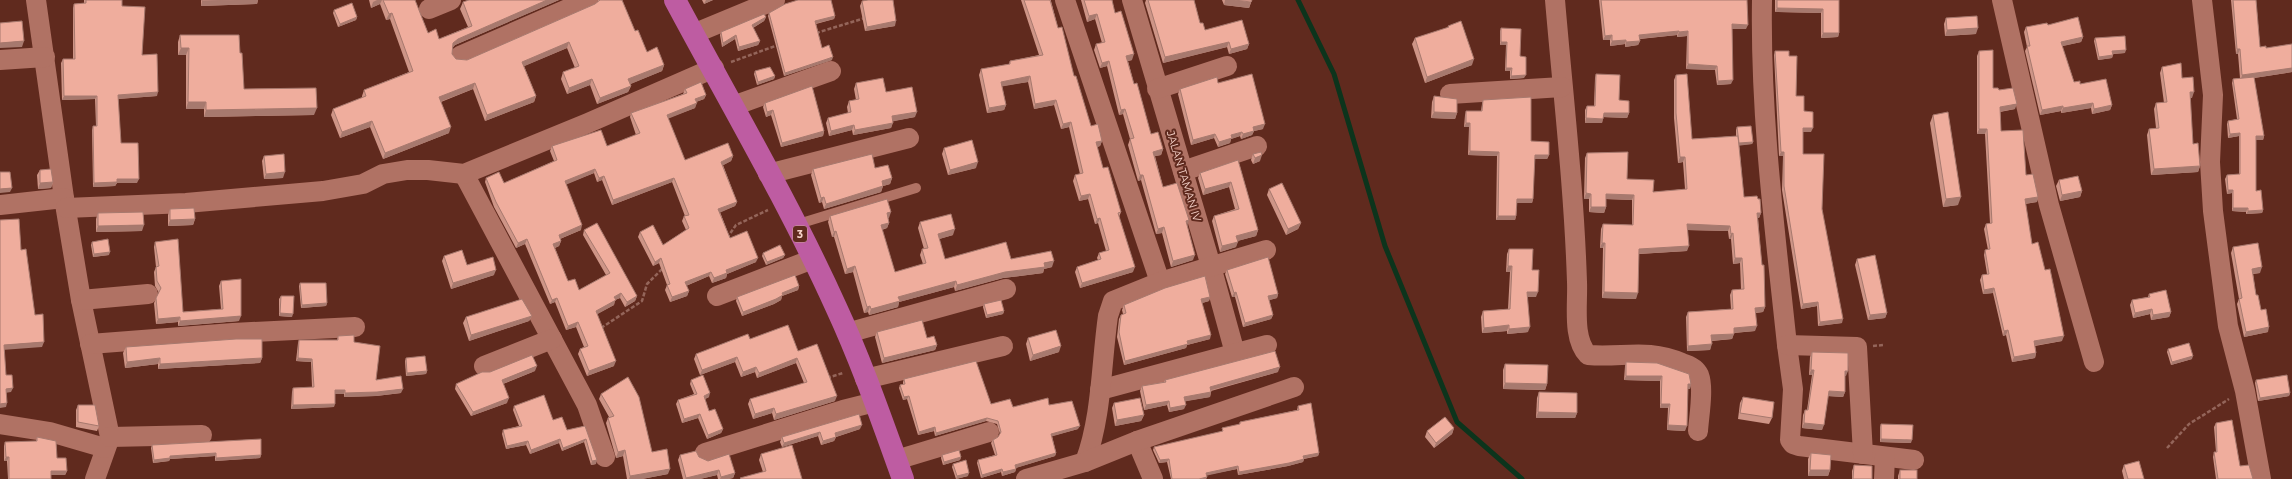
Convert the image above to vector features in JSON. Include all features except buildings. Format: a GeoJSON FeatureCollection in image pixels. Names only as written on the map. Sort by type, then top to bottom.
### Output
{"type":"FeatureCollection","features":[{"type":"Feature","properties":{"kind":"highway","name":"3"},"geometry":{"type":"LineString","coordinates":[[676,0],[693,34],[714,68],[732,106],[813,259],[847,333],[900,469]]}},
{"type":"Feature","properties":{"kind":"street"},"geometry":{"type":"LineString","coordinates":[[48,0],[36,0],[65,203],[107,443],[95,479]]}},
{"type":"Feature","properties":{"kind":"street"},"geometry":{"type":"LineString","coordinates":[[429,9],[451,0]]}},
{"type":"Feature","properties":{"kind":"street"},"geometry":{"type":"LineString","coordinates":[[460,56],[588,0]]}},
{"type":"Feature","properties":{"kind":"street"},"geometry":{"type":"LineString","coordinates":[[693,34],[775,0]]}},
{"type":"Feature","properties":{"kind":"street"},"geometry":{"type":"LineString","coordinates":[[1065,0],[1160,282]]}},
{"type":"Feature","properties":{"kind":"street","name":"JALAN TAMAN IV"},"geometry":{"type":"LineString","coordinates":[[1132,0],[1211,266],[1235,353]]}},
{"type":"Feature","properties":{"kind":"street"},"geometry":{"type":"LineString","coordinates":[[1555,0],[1572,205],[1577,318],[1582,349],[1588,355],[1595,356],[1642,353],[1657,355],[1676,360],[1696,370],[1701,385],[1698,431]]}},
{"type":"Feature","properties":{"kind":"street"},"geometry":{"type":"LineString","coordinates":[[1762,0],[1761,34],[1768,135],[1787,345],[1793,378],[1794,397],[1790,436],[1793,444],[1914,460]]}},
{"type":"Feature","properties":{"kind":"street"},"geometry":{"type":"LineString","coordinates":[[2002,0],[2011,48],[2049,204],[2094,362]]}},
{"type":"Feature","properties":{"kind":"street"},"geometry":{"type":"LineString","coordinates":[[2202,0],[2213,95],[2210,162],[2213,211],[2228,326],[2245,391],[2261,479]]}},
{"type":"Feature","properties":{"kind":"street"},"geometry":{"type":"LineString","coordinates":[[0,60],[45,57]]}},
{"type":"Feature","properties":{"kind":"street"},"geometry":{"type":"LineString","coordinates":[[1158,89],[1227,66]]}},
{"type":"Feature","properties":{"kind":"street"},"geometry":{"type":"LineString","coordinates":[[0,205],[65,203],[186,203],[323,191],[363,184],[383,174],[407,170],[428,170],[464,174],[588,123],[714,68]]}},
{"type":"Feature","properties":{"kind":"street"},"geometry":{"type":"LineString","coordinates":[[732,106],[831,71]]}},
{"type":"Feature","properties":{"kind":"street"},"geometry":{"type":"LineString","coordinates":[[1450,94],[1562,87]]}},
{"type":"Feature","properties":{"kind":"street"},"geometry":{"type":"LineString","coordinates":[[768,174],[908,138]]}},
{"type":"Feature","properties":{"kind":"street"},"geometry":{"type":"LineString","coordinates":[[1182,171],[1257,146]]}},
{"type":"Feature","properties":{"kind":"street"},"geometry":{"type":"LineString","coordinates":[[464,174],[587,405],[605,457]]}},
{"type":"Feature","properties":{"kind":"street"},"geometry":{"type":"LineString","coordinates":[[1085,462],[1090,448],[1100,390],[1105,333],[1110,307],[1113,301],[1160,282],[1266,250]]}},
{"type":"Feature","properties":{"kind":"street"},"geometry":{"type":"LineString","coordinates":[[717,296],[813,259]]}},
{"type":"Feature","properties":{"kind":"street"},"geometry":{"type":"LineString","coordinates":[[847,333],[1006,289]]}},
{"type":"Feature","properties":{"kind":"street"},"geometry":{"type":"LineString","coordinates":[[81,300],[148,294]]}},
{"type":"Feature","properties":{"kind":"street"},"geometry":{"type":"LineString","coordinates":[[90,344],[233,333],[355,327]]}},
{"type":"Feature","properties":{"kind":"street"},"geometry":{"type":"LineString","coordinates":[[484,366],[552,339]]}},
{"type":"Feature","properties":{"kind":"street"},"geometry":{"type":"LineString","coordinates":[[1100,390],[1267,345]]}},
{"type":"Feature","properties":{"kind":"street"},"geometry":{"type":"LineString","coordinates":[[1787,345],[1857,347],[1863,454]]}},
{"type":"Feature","properties":{"kind":"street"},"geometry":{"type":"LineString","coordinates":[[863,373],[1003,346]]}},
{"type":"Feature","properties":{"kind":"street"},"geometry":{"type":"LineString","coordinates":[[1026,479],[1085,462],[1137,441],[1294,387]]}},
{"type":"Feature","properties":{"kind":"street"},"geometry":{"type":"LineString","coordinates":[[705,453],[830,414],[875,402]]}},
{"type":"Feature","properties":{"kind":"street"},"geometry":{"type":"LineString","coordinates":[[0,424],[107,443],[202,435]]}},
{"type":"Feature","properties":{"kind":"street"},"geometry":{"type":"LineString","coordinates":[[900,469],[989,432]]}},
{"type":"Feature","properties":{"kind":"street"},"geometry":{"type":"LineString","coordinates":[[1137,441],[1153,479]]}},
{"type":"Feature","properties":{"kind":"street"},"geometry":{"type":"LineString","coordinates":[[1884,479],[1885,457]]}},
{"type":"Feature","properties":{"kind":"lane"},"geometry":{"type":"LineString","coordinates":[[795,225],[916,188]]}},
{"type":"Feature","properties":{"kind":"path"},"geometry":{"type":"LineString","coordinates":[[808,36],[867,18]]}},
{"type":"Feature","properties":{"kind":"path"},"geometry":{"type":"LineString","coordinates":[[714,68],[786,42]]}},
{"type":"Feature","properties":{"kind":"path"},"geometry":{"type":"LineString","coordinates":[[723,241],[736,225],[783,202]]}},
{"type":"Feature","properties":{"kind":"path"},"geometry":{"type":"LineString","coordinates":[[600,328],[642,301],[649,280],[667,264]]}},
{"type":"Feature","properties":{"kind":"path"},"geometry":{"type":"LineString","coordinates":[[823,379],[863,373]]}},
{"type":"Feature","properties":{"kind":"path"},"geometry":{"type":"LineString","coordinates":[[2167,448],[2189,424],[2220,402],[2245,391]]}},
{"type":"Feature","properties":{"kind":"waterway"},"geometry":{"type":"LineString","coordinates":[[1298,0],[1334,74],[1385,246],[1457,422],[1522,479]]}}]}
